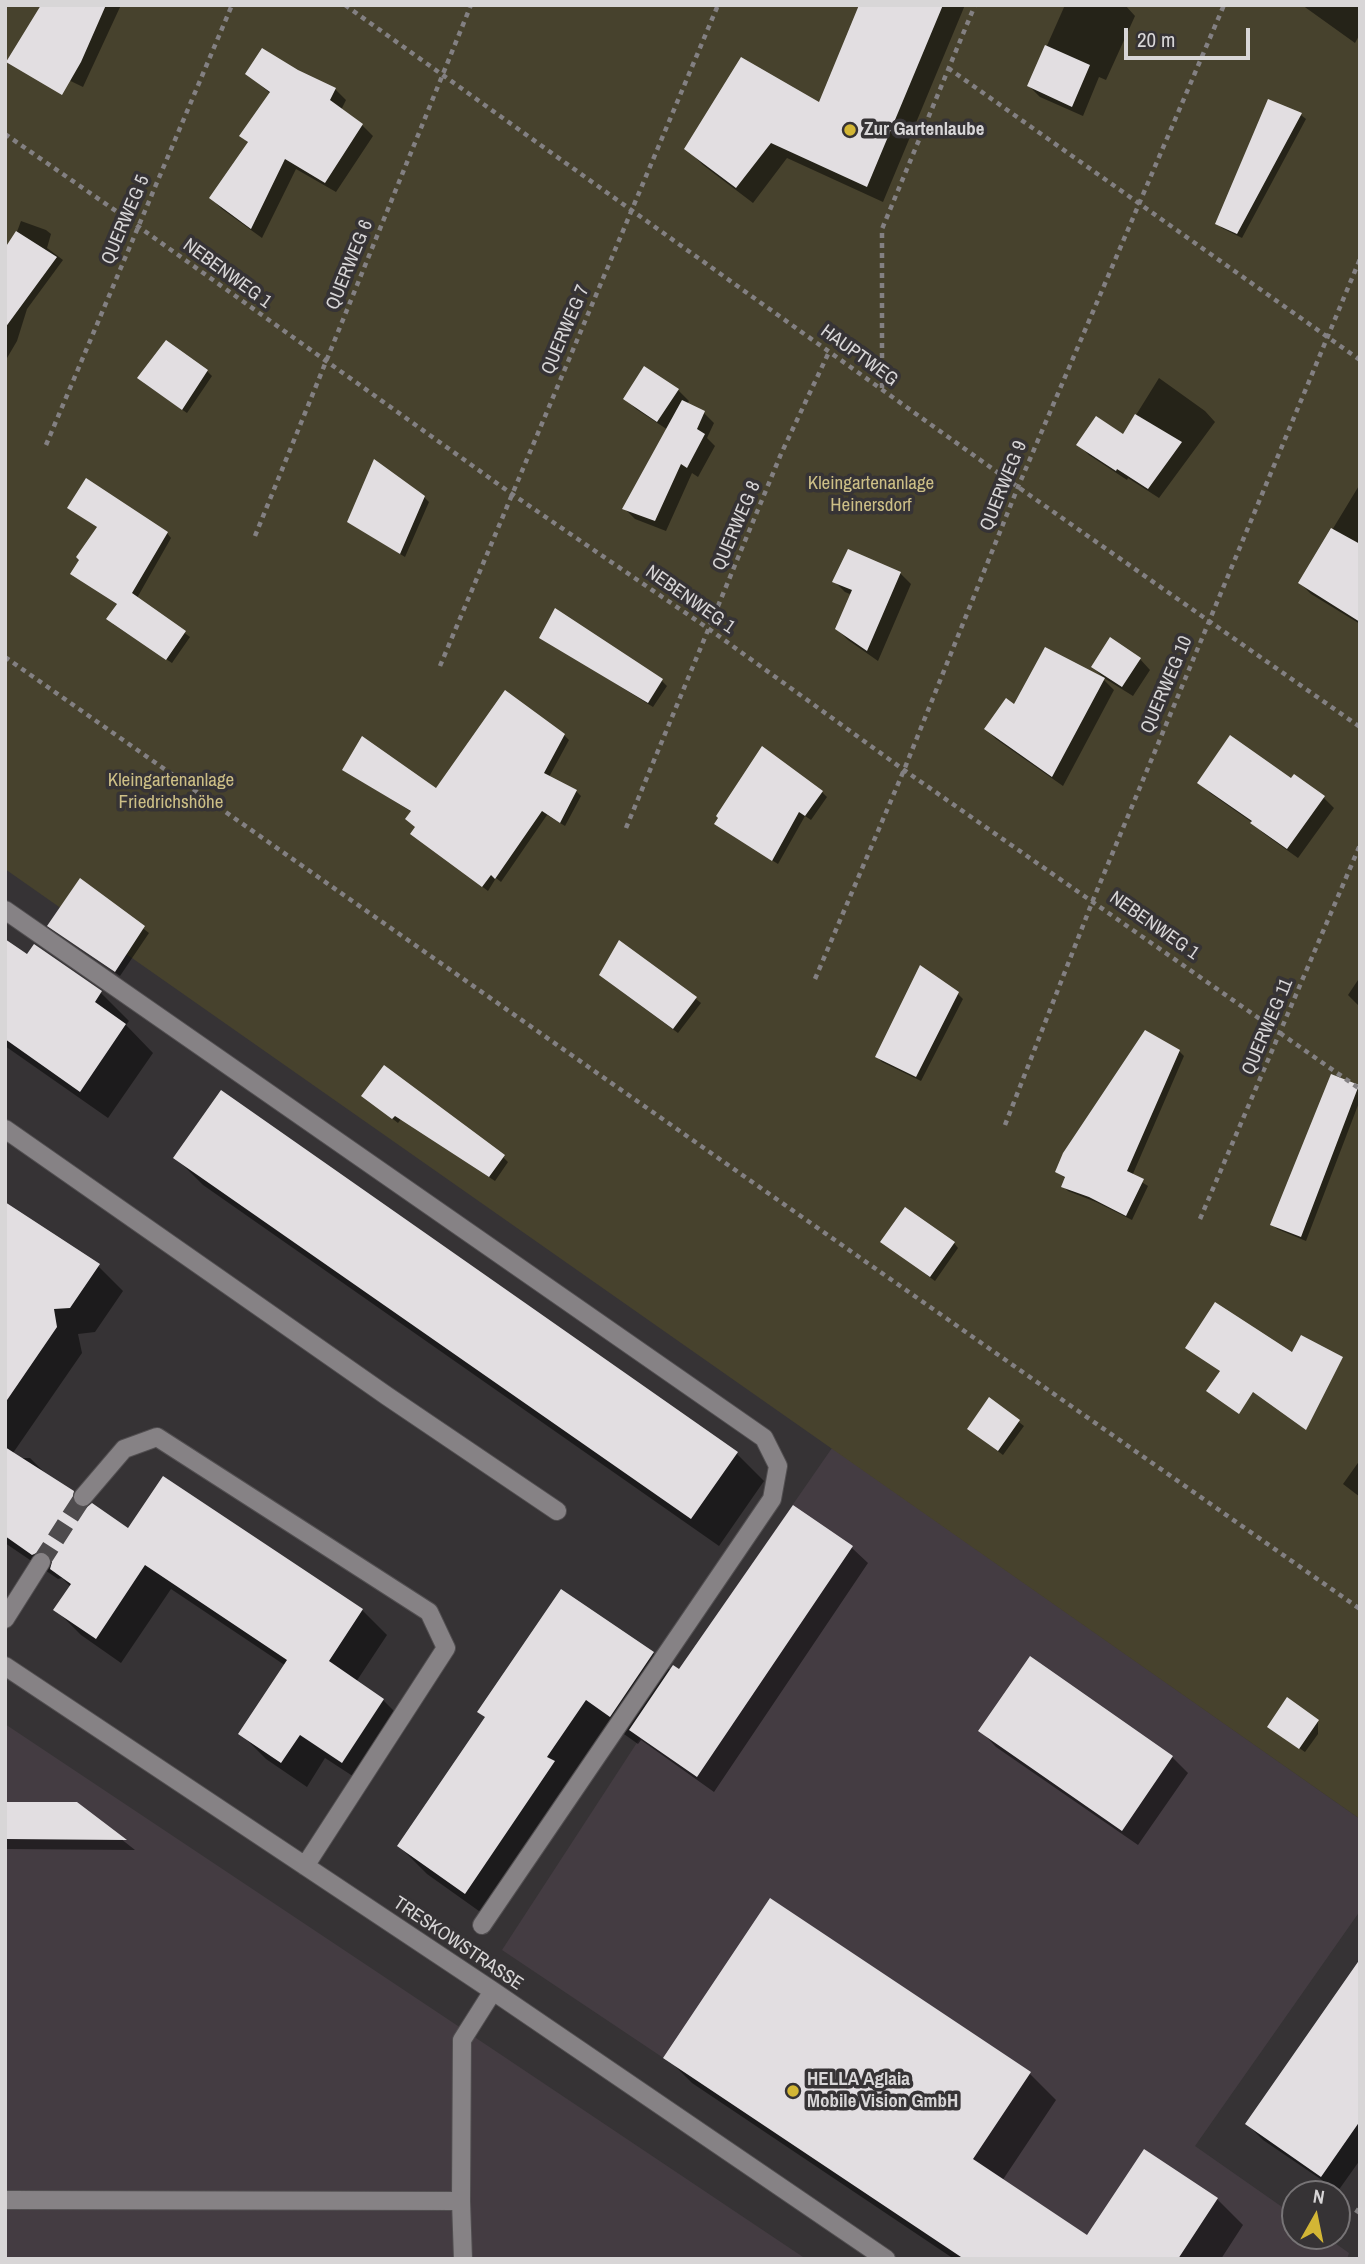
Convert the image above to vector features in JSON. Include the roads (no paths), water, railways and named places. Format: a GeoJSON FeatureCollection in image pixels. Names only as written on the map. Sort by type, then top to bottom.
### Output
{"type":"FeatureCollection","features":[{"type":"Feature","properties":{"kind":"street"},"geometry":{"type":"LineString","coordinates":[[5,910],[764,1438],[778,1466],[772,1499],[482,1925]]}},
{"type":"Feature","properties":{"kind":"street"},"geometry":{"type":"LineString","coordinates":[[5,1129],[387,1396],[557,1511]]}},
{"type":"Feature","properties":{"kind":"street"},"geometry":{"type":"LineString","coordinates":[[83,1497],[124,1449],[157,1437],[429,1612],[446,1648],[305,1866]]}},
{"type":"Feature","properties":{"kind":"street"},"geometry":{"type":"LineString","coordinates":[[5,1619],[41,1562]]}},
{"type":"Feature","properties":{"kind":"street","name":"TRESKOWSTRASSE"},"geometry":{"type":"LineString","coordinates":[[5,1666],[493,1991],[886,2259]]}},
{"type":"Feature","properties":{"kind":"street"},"geometry":{"type":"LineString","coordinates":[[463,2259],[462,2040],[493,1991]]}},
{"type":"Feature","properties":{"kind":"street"},"geometry":{"type":"LineString","coordinates":[[5,2200],[461,2201]]}},
{"type":"Feature","properties":{"kind":"tunnel"},"geometry":{"type":"LineString","coordinates":[[41,1562],[83,1497]]}},
{"type":"Feature","properties":{"kind":"place","name":"Zur Gartenlaube"},"geometry":{"type":"Point","coordinates":[850,130]}},
{"type":"Feature","properties":{"kind":"place","name":"HELLA Aglaia Mobile Vision GmbH"},"geometry":{"type":"Point","coordinates":[793,2091]}},
{"type":"Feature","properties":{"kind":"park label","name":"Kleingartenanlage Heinersdorf"},"geometry":{"type":"Point","coordinates":[871,495]}},
{"type":"Feature","properties":{"kind":"park label","name":"Kleingartenanlage Friedrichshöhe"},"geometry":{"type":"Point","coordinates":[171,792]}}]}
